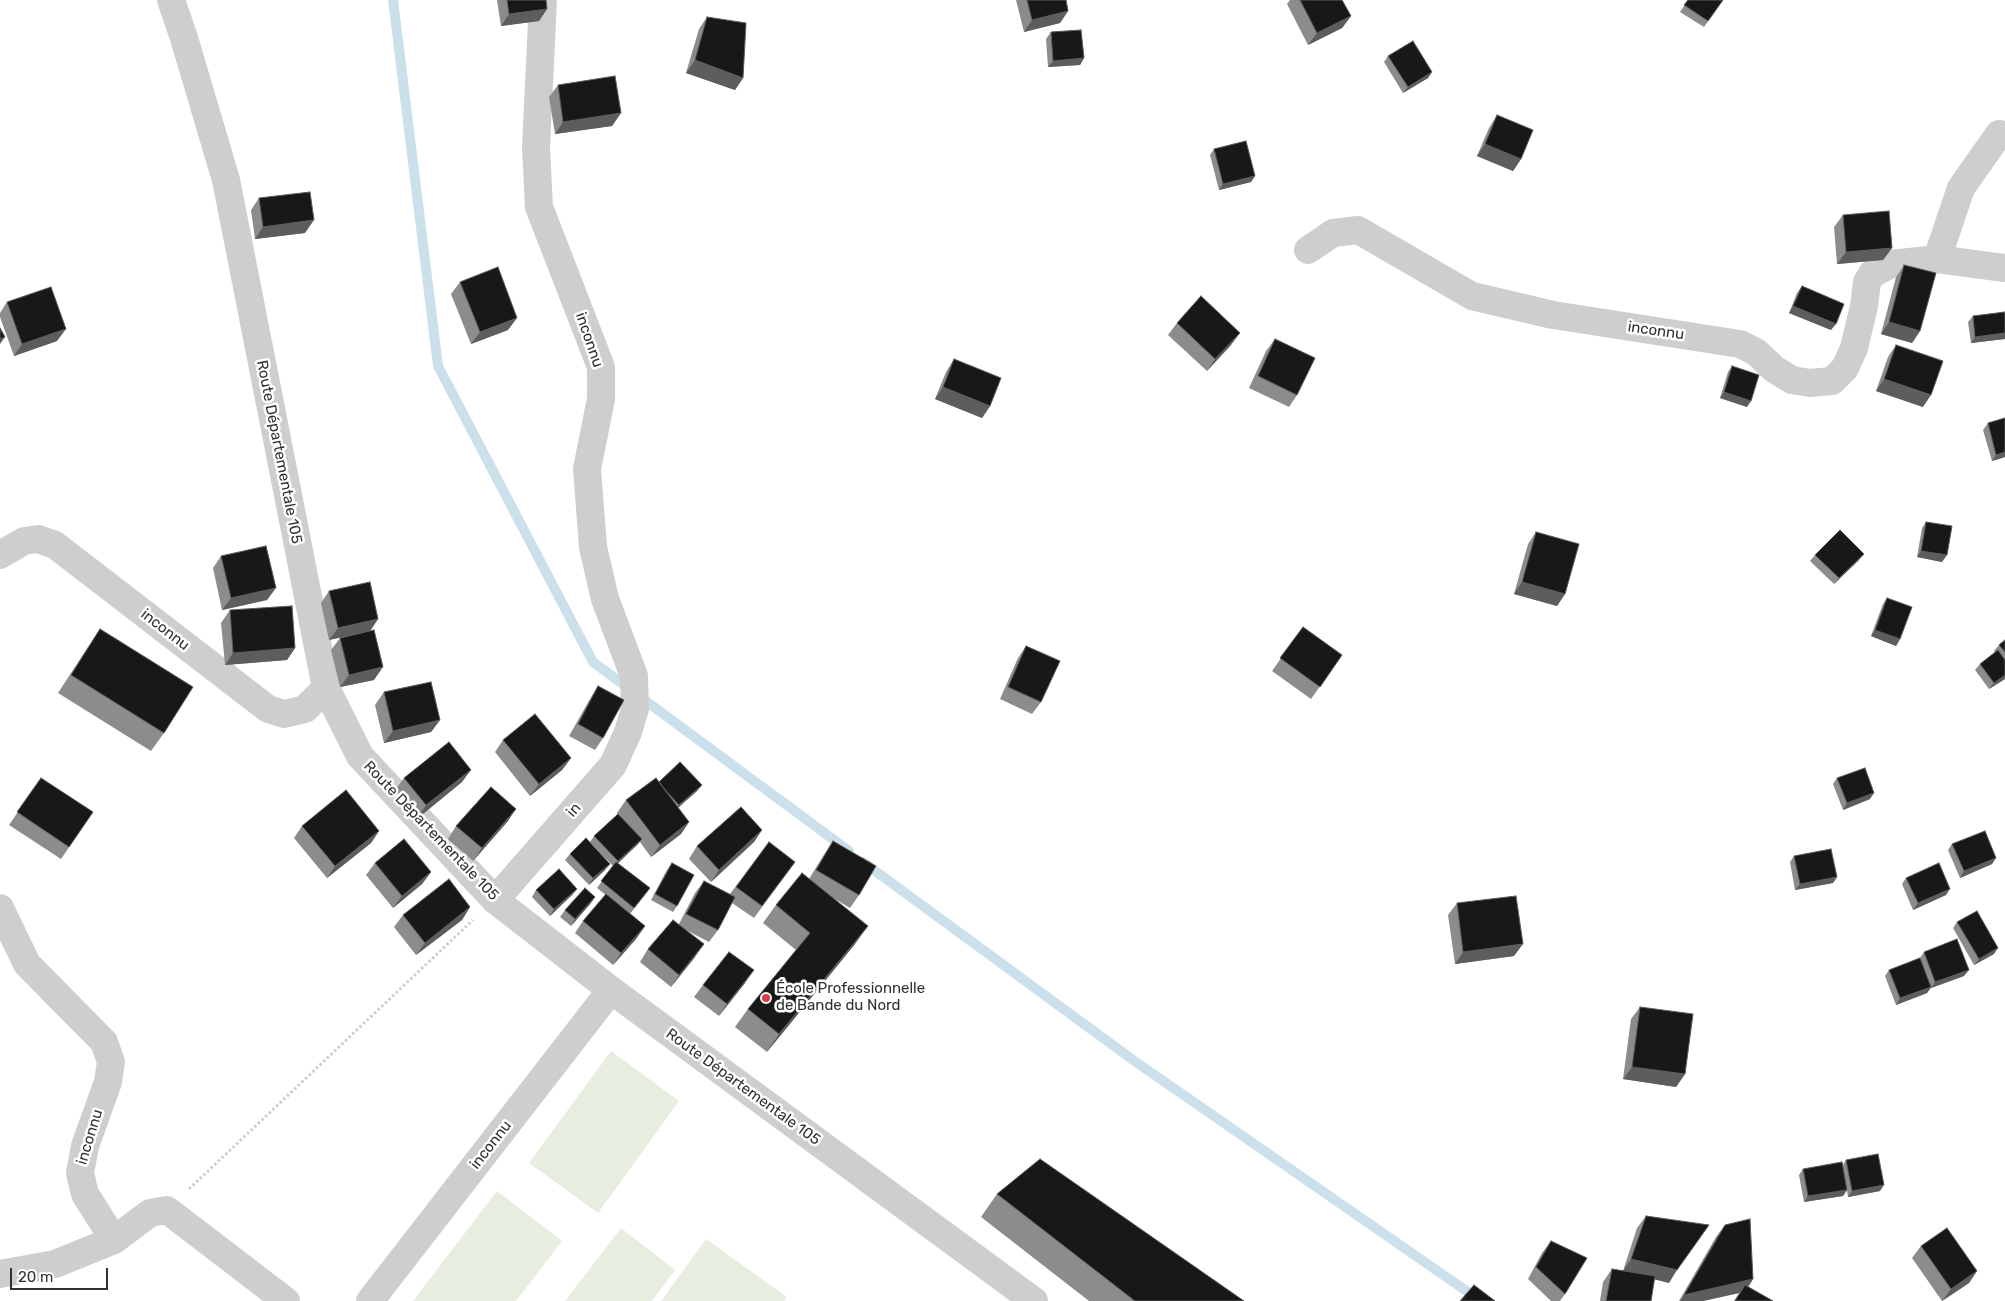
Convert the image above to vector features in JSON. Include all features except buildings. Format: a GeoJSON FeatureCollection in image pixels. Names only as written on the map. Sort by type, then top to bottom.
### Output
{"type":"FeatureCollection","features":[{"type":"Feature","properties":{"kind":"street","name":"Route Départementale 105"},"geometry":{"type":"LineString","coordinates":[[171,0],[226,180],[326,688],[360,756],[495,900],[611,990],[1034,1301]]}},
{"type":"Feature","properties":{"kind":"street","name":"inconnu"},"geometry":{"type":"LineString","coordinates":[[543,0],[536,147],[539,207],[601,367],[601,399],[587,469],[593,547],[605,599],[634,676],[635,709]]}},
{"type":"Feature","properties":{"kind":"street"},"geometry":{"type":"LineString","coordinates":[[1937,260],[1961,188],[1999,134]]}},
{"type":"Feature","properties":{"kind":"street","name":"inconnu"},"geometry":{"type":"LineString","coordinates":[[1308,250],[1333,233],[1358,230],[1472,296],[1552,315],[1740,344],[1756,352],[1774,369],[1792,380],[1810,383],[1832,381],[1845,368],[1854,348],[1864,306],[1867,282],[1872,274],[1890,264],[1937,260],[2005,268]]}},
{"type":"Feature","properties":{"kind":"street","name":"inconnu"},"geometry":{"type":"LineString","coordinates":[[0,554],[24,541],[38,539],[55,545],[268,709],[284,714],[305,709],[326,688]]}},
{"type":"Feature","properties":{"kind":"street","name":"in"},"geometry":{"type":"LineString","coordinates":[[495,900],[613,765],[628,732],[635,709]]}},
{"type":"Feature","properties":{"kind":"street","name":"inconnu"},"geometry":{"type":"LineString","coordinates":[[1,913],[27,964],[82,1022],[104,1042],[111,1062],[108,1082],[85,1146],[80,1173],[86,1194],[114,1240]]}},
{"type":"Feature","properties":{"kind":"street","name":"inconnu"},"geometry":{"type":"LineString","coordinates":[[370,1301],[611,990]]}},
{"type":"Feature","properties":{"kind":"street"},"geometry":{"type":"LineString","coordinates":[[0,1274],[55,1264],[114,1240],[150,1213],[166,1210],[286,1301]]}},
{"type":"Feature","properties":{"kind":"path"},"geometry":{"type":"LineString","coordinates":[[166,1210],[495,900]]}},
{"type":"Feature","properties":{"kind":"shaded area"},"geometry":{"type":"Polygon","coordinates":[[[611,1051],[679,1101],[598,1213],[529,1163],[611,1051]]]}},
{"type":"Feature","properties":{"kind":"shaded area"},"geometry":{"type":"Polygon","coordinates":[[[497,1191],[562,1241],[516,1301],[413,1301],[497,1191]]]}},
{"type":"Feature","properties":{"kind":"shaded area"},"geometry":{"type":"Polygon","coordinates":[[[621,1228],[675,1270],[652,1301],[565,1301],[621,1228]]]}},
{"type":"Feature","properties":{"kind":"shaded area"},"geometry":{"type":"Polygon","coordinates":[[[706,1239],[787,1297],[784,1301],[661,1301],[706,1239]]]}},
{"type":"Feature","properties":{"kind":"waterway"},"geometry":{"type":"LineString","coordinates":[[393,0],[438,366],[593,662],[849,851]]}},
{"type":"Feature","properties":{"kind":"waterway"},"geometry":{"type":"LineString","coordinates":[[863,862],[1133,1060],[1481,1301]]}},
{"type":"Feature","properties":{"kind":"place","name":"École Professionnelle de Bande du Nord"},"geometry":{"type":"Point","coordinates":[766,998]}}]}
